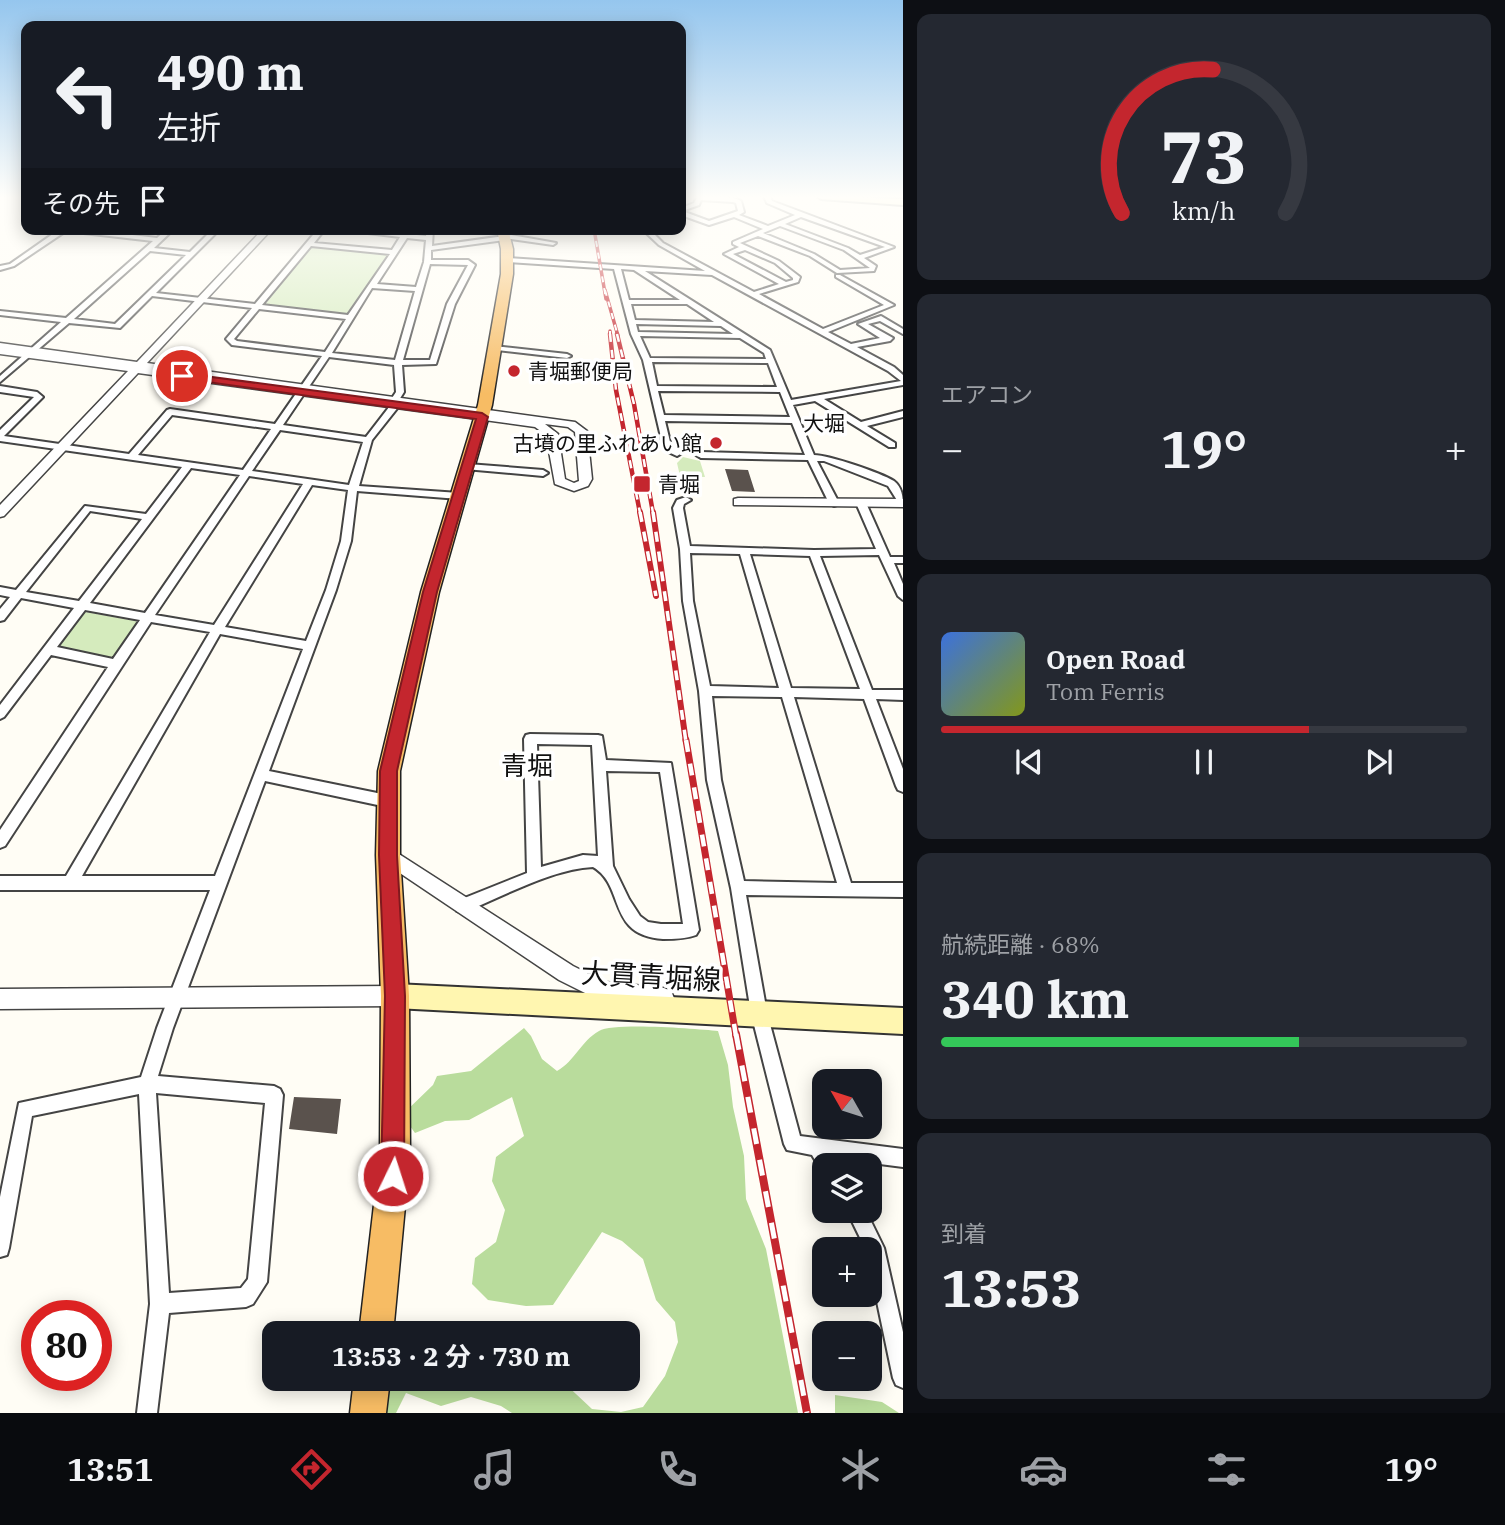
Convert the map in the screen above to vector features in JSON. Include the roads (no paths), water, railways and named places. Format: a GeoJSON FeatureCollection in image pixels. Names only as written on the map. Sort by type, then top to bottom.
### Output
{"type":"FeatureCollection","features":[{"type":"Feature","properties":{"kind":"highway"},"geometry":{"type":"LineString","coordinates":[[377,1321],[395,1153],[395,996],[388,855],[388,771],[430,592],[483,414],[497,348],[508,262]]}},
{"type":"Feature","properties":{"kind":"highway"},"geometry":{"type":"LineString","coordinates":[[368,1413],[371,1391]]}},
{"type":"Feature","properties":{"kind":"main road","name":"大貫青堀線"},"geometry":{"type":"LineString","coordinates":[[395,996],[903,1021]]}},
{"type":"Feature","properties":{"kind":"street"},"geometry":{"type":"LineString","coordinates":[[0,268],[17,262]]}},
{"type":"Feature","properties":{"kind":"street"},"geometry":{"type":"LineString","coordinates":[[0,380],[134,262]]}},
{"type":"Feature","properties":{"kind":"street"},"geometry":{"type":"LineString","coordinates":[[0,313],[117,326],[183,262]]}},
{"type":"Feature","properties":{"kind":"street"},"geometry":{"type":"LineString","coordinates":[[0,513],[237,262]]}},
{"type":"Feature","properties":{"kind":"street"},"geometry":{"type":"LineString","coordinates":[[147,1413],[160,1304],[147,1084],[177,997],[331,590],[346,541],[353,488],[368,440],[400,392],[398,363],[417,289],[427,262],[468,262],[472,265],[451,304],[433,362],[398,363],[235,343],[230,339],[294,262]]}},
{"type":"Feature","properties":{"kind":"street"},"geometry":{"type":"LineString","coordinates":[[0,842],[116,664],[327,354],[386,262]]}},
{"type":"Feature","properties":{"kind":"street"},"geometry":{"type":"LineString","coordinates":[[538,262],[714,273]]}},
{"type":"Feature","properties":{"kind":"street"},"geometry":{"type":"LineString","coordinates":[[694,262],[891,369],[903,381]]}},
{"type":"Feature","properties":{"kind":"street"},"geometry":{"type":"LineString","coordinates":[[742,262],[785,284]]}},
{"type":"Feature","properties":{"kind":"street"},"geometry":{"type":"LineString","coordinates":[[753,294],[796,281],[797,277],[791,270],[774,262]]}},
{"type":"Feature","properties":{"kind":"street"},"geometry":{"type":"LineString","coordinates":[[824,262],[846,274],[872,270],[874,267],[867,262]]}},
{"type":"Feature","properties":{"kind":"street"},"geometry":{"type":"LineString","coordinates":[[617,267],[635,334],[647,360],[667,448],[677,453]]}},
{"type":"Feature","properties":{"kind":"street"},"geometry":{"type":"LineString","coordinates":[[637,269],[767,352],[810,456],[834,503]]}},
{"type":"Feature","properties":{"kind":"street"},"geometry":{"type":"LineString","coordinates":[[821,332],[890,305],[838,276]]}},
{"type":"Feature","properties":{"kind":"street"},"geometry":{"type":"LineString","coordinates":[[373,285],[417,289]]}},
{"type":"Feature","properties":{"kind":"street"},"geometry":{"type":"LineString","coordinates":[[149,294],[349,317]]}},
{"type":"Feature","properties":{"kind":"street"},"geometry":{"type":"LineString","coordinates":[[626,302],[691,302]]}},
{"type":"Feature","properties":{"kind":"street"},"geometry":{"type":"LineString","coordinates":[[887,339],[862,324],[881,317],[903,334]]}},
{"type":"Feature","properties":{"kind":"street"},"geometry":{"type":"LineString","coordinates":[[632,322],[725,324]]}},
{"type":"Feature","properties":{"kind":"street"},"geometry":{"type":"LineString","coordinates":[[635,334],[743,336]]}},
{"type":"Feature","properties":{"kind":"street"},"geometry":{"type":"LineString","coordinates":[[848,346],[903,334]]}},
{"type":"Feature","properties":{"kind":"street"},"geometry":{"type":"LineString","coordinates":[[497,348],[567,356]]}},
{"type":"Feature","properties":{"kind":"street"},"geometry":{"type":"LineString","coordinates":[[0,349],[396,401],[577,427],[581,431],[583,444],[586,479],[584,483],[574,487],[559,481],[552,434],[546,428],[538,424],[483,414]]}},
{"type":"Feature","properties":{"kind":"street"},"geometry":{"type":"LineString","coordinates":[[647,360],[772,361]]}},
{"type":"Feature","properties":{"kind":"street"},"geometry":{"type":"LineString","coordinates":[[891,369],[903,369]]}},
{"type":"Feature","properties":{"kind":"street"},"geometry":{"type":"LineString","coordinates":[[789,403],[903,381]]}},
{"type":"Feature","properties":{"kind":"street"},"geometry":{"type":"LineString","coordinates":[[0,388],[39,397],[0,436]]}},
{"type":"Feature","properties":{"kind":"street"},"geometry":{"type":"LineString","coordinates":[[653,388],[784,390]]}},
{"type":"Feature","properties":{"kind":"street"},"geometry":{"type":"LineString","coordinates":[[816,398],[892,446]]}},
{"type":"Feature","properties":{"kind":"street"},"geometry":{"type":"LineString","coordinates":[[131,457],[170,412],[368,440]]}},
{"type":"Feature","properties":{"kind":"street"},"geometry":{"type":"LineString","coordinates":[[859,425],[903,414]]}},
{"type":"Feature","properties":{"kind":"street"},"geometry":{"type":"LineString","coordinates":[[660,418],[796,420]]}},
{"type":"Feature","properties":{"kind":"street"},"geometry":{"type":"LineString","coordinates":[[0,436],[353,488],[459,496]]}},
{"type":"Feature","properties":{"kind":"street"},"geometry":{"type":"LineString","coordinates":[[701,455],[825,458],[891,484],[903,503]]}},
{"type":"Feature","properties":{"kind":"street"},"geometry":{"type":"LineString","coordinates":[[0,714],[188,465]]}},
{"type":"Feature","properties":{"kind":"street"},"geometry":{"type":"LineString","coordinates":[[468,467],[543,473]]}},
{"type":"Feature","properties":{"kind":"street"},"geometry":{"type":"LineString","coordinates":[[70,883],[217,630],[309,482]]}},
{"type":"Feature","properties":{"kind":"street"},"geometry":{"type":"LineString","coordinates":[[686,500],[680,502],[678,508],[685,549],[688,601],[705,691],[714,780],[738,888],[759,1013],[793,1144],[903,1158]]}},
{"type":"Feature","properties":{"kind":"street"},"geometry":{"type":"LineString","coordinates":[[738,502],[903,503]]}},
{"type":"Feature","properties":{"kind":"street"},"geometry":{"type":"LineString","coordinates":[[861,503],[903,596]]}},
{"type":"Feature","properties":{"kind":"street"},"geometry":{"type":"LineString","coordinates":[[0,617],[88,508],[148,517]]}},
{"type":"Feature","properties":{"kind":"street"},"geometry":{"type":"LineString","coordinates":[[685,549],[884,556],[903,560]]}},
{"type":"Feature","properties":{"kind":"street"},"geometry":{"type":"LineString","coordinates":[[744,551],[846,889]]}},
{"type":"Feature","properties":{"kind":"street"},"geometry":{"type":"LineString","coordinates":[[814,553],[903,786]]}},
{"type":"Feature","properties":{"kind":"street"},"geometry":{"type":"LineString","coordinates":[[0,591],[310,646]]}},
{"type":"Feature","properties":{"kind":"street"},"geometry":{"type":"LineString","coordinates":[[49,650],[116,664]]}},
{"type":"Feature","properties":{"kind":"street"},"geometry":{"type":"LineString","coordinates":[[705,691],[903,695]]}},
{"type":"Feature","properties":{"kind":"street"},"geometry":{"type":"LineString","coordinates":[[534,877],[530,739],[598,740],[606,867],[629,914],[641,927],[658,931],[691,930],[666,767],[601,765]]}},
{"type":"Feature","properties":{"kind":"street"},"geometry":{"type":"LineString","coordinates":[[263,775],[387,801]]}},
{"type":"Feature","properties":{"kind":"street"},"geometry":{"type":"LineString","coordinates":[[388,855],[566,973],[603,992],[719,1004],[730,1011]]}},
{"type":"Feature","properties":{"kind":"street"},"geometry":{"type":"LineString","coordinates":[[462,906],[585,860],[596,861],[606,867]]}},
{"type":"Feature","properties":{"kind":"street"},"geometry":{"type":"LineString","coordinates":[[0,883],[221,883]]}},
{"type":"Feature","properties":{"kind":"street"},"geometry":{"type":"LineString","coordinates":[[738,888],[903,890]]}},
{"type":"Feature","properties":{"kind":"street"},"geometry":{"type":"LineString","coordinates":[[0,999],[395,996]]}},
{"type":"Feature","properties":{"kind":"street"},"geometry":{"type":"LineString","coordinates":[[0,1248],[24,1109],[147,1084],[274,1095],[257,1282],[246,1297],[160,1304]]}},
{"type":"Feature","properties":{"kind":"street"},"geometry":{"type":"LineString","coordinates":[[817,1147],[820,1153]]}},
{"type":"Feature","properties":{"kind":"street"},"geometry":{"type":"LineString","coordinates":[[862,1223],[875,1248],[903,1378]]}},
{"type":"Feature","properties":{"kind":"railway"},"geometry":{"type":"LineString","coordinates":[[600,262],[606,299]]}},
{"type":"Feature","properties":{"kind":"railway"},"geometry":{"type":"LineString","coordinates":[[605,290],[618,336]]}},
{"type":"Feature","properties":{"kind":"railway"},"geometry":{"type":"LineString","coordinates":[[610,334],[616,390],[640,513]]}},
{"type":"Feature","properties":{"kind":"railway"},"geometry":{"type":"LineString","coordinates":[[617,334],[634,404],[653,513]]}},
{"type":"Feature","properties":{"kind":"railway"},"geometry":{"type":"LineString","coordinates":[[640,512],[656,596]]}},
{"type":"Feature","properties":{"kind":"railway"},"geometry":{"type":"LineString","coordinates":[[653,512],[686,742]]}},
{"type":"Feature","properties":{"kind":"railway"},"geometry":{"type":"LineString","coordinates":[[686,740],[736,1036]]}},
{"type":"Feature","properties":{"kind":"railway"},"geometry":{"type":"LineString","coordinates":[[736,1034],[807,1413]]}},
{"type":"Feature","properties":{"kind":"place","name":"青堀郵便局"},"geometry":{"type":"Point","coordinates":[514,371]}},
{"type":"Feature","properties":{"kind":"place","name":"古墳の里ふれあい館"},"geometry":{"type":"Point","coordinates":[716,443]}},
{"type":"Feature","properties":{"kind":"place","name":"青堀"},"geometry":{"type":"Point","coordinates":[642,484]}},
{"type":"Feature","properties":{"kind":"district","name":"大堀"},"geometry":{"type":"Point","coordinates":[824,423]}},
{"type":"Feature","properties":{"kind":"district","name":"青堀"},"geometry":{"type":"Point","coordinates":[527,765]}}]}
